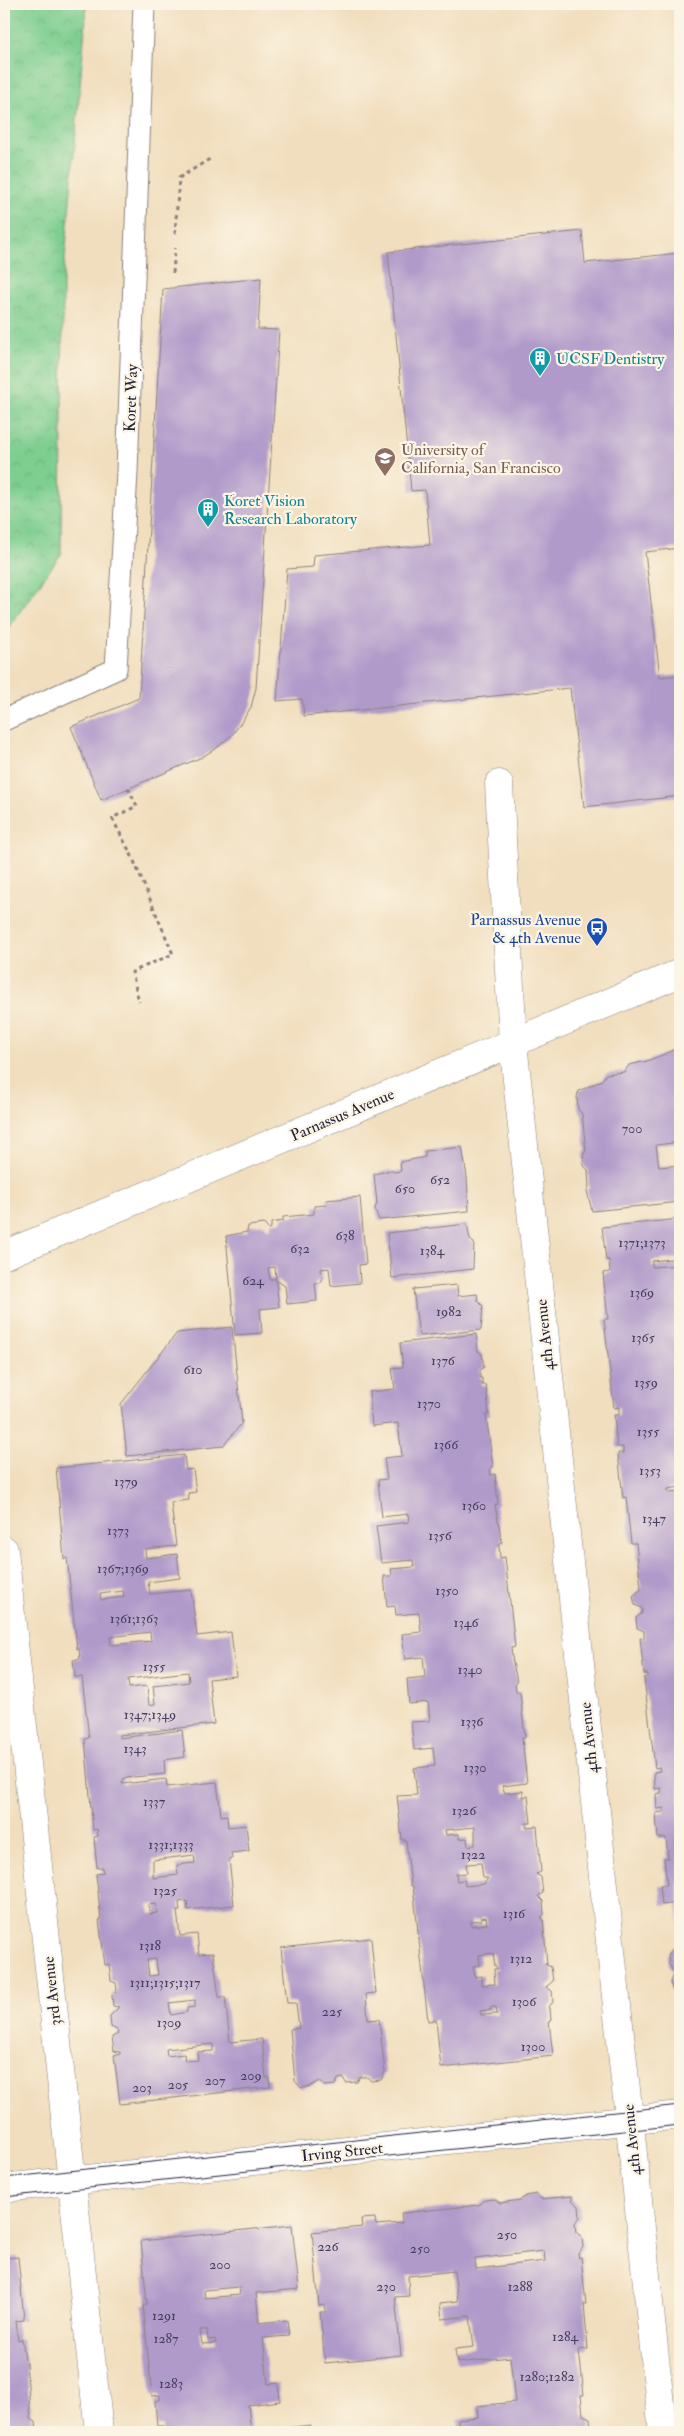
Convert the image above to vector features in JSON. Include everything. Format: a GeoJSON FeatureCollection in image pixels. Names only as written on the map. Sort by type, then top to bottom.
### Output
{"type":"FeatureCollection","features":[{"type":"Feature","properties":{"kind":"street","name":"4th Avenue"},"geometry":{"type":"LineString","coordinates":[[499,784],[513,1043],[663,2432]]}},
{"type":"Feature","properties":{"kind":"street","name":"Parnassus Avenue"},"geometry":{"type":"LineString","coordinates":[[4,1255],[680,973]]}},
{"type":"Feature","properties":{"kind":"street","name":"3rd Avenue"},"geometry":{"type":"LineString","coordinates":[[4,1550],[99,2432]]}},
{"type":"Feature","properties":{"kind":"street","name":"Irving Street"},"geometry":{"type":"LineString","coordinates":[[4,2188],[680,2115]]}},
{"type":"Feature","properties":{"kind":"lane","name":"Koret Way"},"geometry":{"type":"LineString","coordinates":[[4,720],[116,669],[127,472],[144,4]]}},
{"type":"Feature","properties":{"kind":"path"},"geometry":{"type":"LineString","coordinates":[[176,234],[179,178],[213,157]]}},
{"type":"Feature","properties":{"kind":"path"},"geometry":{"type":"LineString","coordinates":[[173,273],[175,248]]}},
{"type":"Feature","properties":{"kind":"path"},"geometry":{"type":"LineString","coordinates":[[128,788],[137,806],[112,818],[131,854],[173,954],[132,972],[139,1002]]}},
{"type":"Feature","properties":{"kind":"green space"},"geometry":{"type":"Polygon","coordinates":[[[4,4],[87,4],[63,281],[61,554],[4,634],[4,4]]]}},
{"type":"Feature","properties":{"kind":"building","name":"UCSF Dentistry"},"geometry":{"type":"Polygon","coordinates":[[[582,231],[585,263],[680,253],[680,548],[645,552],[660,677],[680,675],[680,796],[584,807],[570,688],[304,716],[302,699],[277,701],[287,569],[313,567],[314,555],[430,545],[425,490],[411,491],[388,252],[582,231]]]}},
{"type":"Feature","properties":{"kind":"building","name":"Koret Vision Research Laboratory"},"geometry":{"type":"Polygon","coordinates":[[[261,278],[258,329],[279,330],[256,688],[251,707],[232,735],[202,757],[101,800],[71,727],[139,698],[163,289],[261,278]]]}},
{"type":"Feature","properties":{"kind":"building"},"geometry":{"type":"Polygon","coordinates":[[[680,1044],[680,1142],[656,1145],[659,1167],[680,1165],[680,1202],[592,1211],[587,1191],[589,1187],[588,1170],[584,1166],[583,1155],[586,1151],[582,1114],[578,1109],[577,1097],[579,1091],[602,1080],[606,1074],[624,1072],[629,1065],[647,1061],[672,1051],[680,1044]]]}},
{"type":"Feature","properties":{"kind":"building"},"geometry":{"type":"Polygon","coordinates":[[[462,1147],[467,1177],[469,1211],[379,1220],[375,1209],[377,1203],[374,1174],[391,1170],[394,1172],[401,1171],[400,1162],[425,1157],[425,1151],[462,1147]]]}},
{"type":"Feature","properties":{"kind":"building"},"geometry":{"type":"Polygon","coordinates":[[[360,1197],[366,1264],[359,1265],[360,1283],[331,1286],[329,1268],[321,1269],[322,1282],[315,1283],[317,1301],[287,1304],[285,1286],[276,1280],[279,1307],[260,1309],[262,1333],[235,1335],[226,1236],[247,1232],[248,1226],[264,1224],[268,1229],[271,1228],[271,1223],[283,1221],[283,1217],[314,1214],[314,1206],[327,1205],[326,1200],[360,1197]],[[275,1267],[268,1268],[270,1279],[276,1279],[275,1267]]]}},
{"type":"Feature","properties":{"kind":"building"},"geometry":{"type":"Polygon","coordinates":[[[680,1219],[680,1258],[652,1261],[652,1267],[680,1265],[680,1487],[668,1489],[668,1493],[680,1492],[679,1925],[677,1903],[662,1905],[660,1885],[667,1885],[664,1858],[668,1858],[666,1838],[658,1838],[656,1813],[664,1812],[664,1808],[657,1809],[656,1794],[661,1793],[661,1788],[655,1789],[654,1772],[660,1771],[659,1767],[655,1768],[644,1678],[648,1677],[648,1674],[644,1674],[640,1638],[644,1638],[644,1631],[637,1628],[636,1618],[642,1613],[642,1608],[635,1605],[633,1596],[641,1589],[636,1543],[631,1543],[626,1497],[623,1498],[618,1453],[623,1453],[623,1447],[617,1447],[614,1415],[619,1415],[619,1407],[614,1408],[604,1319],[608,1319],[603,1273],[610,1272],[609,1260],[606,1260],[602,1227],[680,1219]]]}},
{"type":"Feature","properties":{"kind":"building"},"geometry":{"type":"Polygon","coordinates":[[[467,1224],[470,1240],[474,1243],[473,1269],[392,1278],[387,1233],[467,1224]]]}},
{"type":"Feature","properties":{"kind":"building"},"geometry":{"type":"Polygon","coordinates":[[[457,1285],[458,1296],[477,1294],[478,1301],[483,1306],[481,1330],[419,1336],[413,1289],[457,1285]]]}},
{"type":"Feature","properties":{"kind":"building"},"geometry":{"type":"Polygon","coordinates":[[[232,1327],[242,1423],[223,1446],[127,1456],[121,1404],[177,1333],[232,1327]]]}},
{"type":"Feature","properties":{"kind":"building"},"geometry":{"type":"Polygon","coordinates":[[[476,1334],[478,1351],[482,1354],[484,1367],[480,1370],[480,1378],[482,1378],[482,1385],[486,1385],[489,1415],[486,1415],[493,1467],[490,1468],[491,1475],[495,1474],[498,1504],[495,1505],[502,1542],[499,1546],[500,1558],[505,1557],[515,1647],[511,1648],[517,1682],[515,1684],[516,1692],[520,1692],[525,1738],[522,1738],[527,1783],[502,1786],[505,1793],[523,1791],[523,1797],[528,1796],[531,1823],[526,1823],[526,1827],[537,1826],[541,1872],[536,1874],[541,1877],[543,1893],[538,1896],[543,1901],[544,1914],[541,1918],[543,1918],[547,1964],[545,1964],[551,1967],[553,1981],[546,1987],[552,1991],[553,2002],[548,2008],[550,2008],[551,2021],[549,2021],[553,2056],[441,2068],[436,2020],[428,2021],[413,1886],[411,1886],[406,1840],[402,1840],[397,1796],[417,1795],[414,1768],[435,1766],[433,1748],[414,1750],[411,1722],[430,1721],[428,1702],[409,1704],[407,1679],[425,1677],[423,1657],[405,1659],[402,1634],[421,1632],[419,1613],[396,1615],[395,1606],[387,1607],[384,1576],[392,1576],[391,1569],[414,1567],[413,1560],[381,1563],[376,1526],[409,1522],[408,1514],[382,1517],[378,1480],[387,1479],[384,1458],[402,1456],[398,1423],[372,1426],[369,1392],[395,1389],[392,1368],[403,1367],[400,1343],[476,1334]],[[475,1827],[445,1830],[446,1835],[459,1834],[459,1839],[467,1838],[468,1846],[475,1845],[475,1827]],[[481,1863],[466,1864],[467,1873],[456,1874],[457,1881],[464,1880],[465,1886],[484,1884],[488,1878],[483,1878],[481,1863]],[[486,1917],[481,1918],[482,1920],[471,1921],[471,1926],[487,1924],[486,1917]],[[493,1953],[479,1955],[480,1965],[473,1966],[475,1977],[482,1976],[482,1985],[495,1984],[494,1969],[498,1969],[495,1966],[493,1953]],[[491,2007],[491,2010],[480,2011],[481,2015],[497,2014],[496,2007],[491,2007]]]}},
{"type":"Feature","properties":{"kind":"building"},"geometry":{"type":"Polygon","coordinates":[[[184,1455],[186,1470],[193,1469],[196,1492],[188,1493],[189,1500],[171,1502],[176,1546],[145,1549],[146,1558],[177,1554],[180,1578],[148,1582],[150,1594],[191,1590],[197,1636],[231,1632],[236,1676],[209,1679],[214,1724],[119,1735],[119,1738],[182,1730],[185,1757],[164,1760],[165,1774],[124,1778],[122,1784],[166,1779],[167,1787],[217,1782],[221,1816],[227,1815],[228,1827],[246,1825],[249,1851],[231,1853],[232,1859],[229,1859],[234,1905],[188,1910],[187,1901],[179,1902],[180,1911],[177,1911],[180,1936],[197,1934],[199,1954],[213,1953],[219,1997],[225,1997],[230,2042],[262,2039],[266,2078],[269,2077],[270,2087],[120,2104],[114,2055],[120,2054],[120,2052],[114,2051],[112,2037],[118,2034],[117,2030],[111,2027],[110,2016],[119,2007],[113,2006],[112,1995],[117,1990],[116,1983],[111,1981],[109,1964],[105,1965],[99,1920],[101,1920],[96,1874],[103,1873],[102,1867],[97,1868],[94,1837],[98,1836],[97,1829],[93,1830],[85,1739],[89,1738],[82,1677],[75,1677],[73,1660],[80,1659],[79,1648],[77,1649],[67,1558],[64,1559],[56,1468],[184,1455]],[[123,1591],[100,1594],[101,1600],[124,1597],[123,1591]],[[150,1632],[110,1637],[111,1645],[151,1641],[150,1632]],[[188,1672],[128,1679],[129,1688],[147,1686],[149,1705],[155,1704],[153,1686],[189,1682],[188,1672]],[[194,1855],[153,1860],[153,1878],[178,1875],[177,1865],[195,1863],[194,1855]],[[156,1904],[148,1905],[150,1914],[157,1913],[156,1904]],[[156,1959],[147,1960],[149,1976],[158,1975],[156,1959]],[[195,2000],[169,2003],[171,2015],[187,2012],[187,2008],[195,2007],[195,2000]],[[213,2044],[166,2049],[167,2056],[184,2054],[185,2061],[198,2060],[197,2052],[213,2051],[213,2044]]]}},
{"type":"Feature","properties":{"kind":"building"},"geometry":{"type":"Polygon","coordinates":[[[371,1938],[376,1993],[366,1994],[368,2020],[379,2019],[385,2072],[381,2080],[371,2081],[367,2077],[360,2077],[357,2082],[346,2083],[343,2078],[338,2079],[335,2085],[324,2086],[320,2081],[311,2086],[301,2088],[295,2081],[290,2029],[299,2028],[296,2003],[287,2003],[281,1948],[371,1938]]]}},
{"type":"Feature","properties":{"kind":"building"},"geometry":{"type":"Polygon","coordinates":[[[680,1948],[680,1993],[677,1994],[673,1992],[670,1982],[674,1972],[669,1965],[668,1956],[672,1949],[680,1948]]]}},
{"type":"Feature","properties":{"kind":"building"},"geometry":{"type":"Polygon","coordinates":[[[675,1999],[680,1999],[680,2037],[679,2037],[675,1999]]]}},
{"type":"Feature","properties":{"kind":"building"},"geometry":{"type":"Polygon","coordinates":[[[4,2104],[7,2119],[4,2119],[4,2104]]]}},
{"type":"Feature","properties":{"kind":"building"},"geometry":{"type":"Polygon","coordinates":[[[536,2194],[541,2199],[572,2196],[572,2200],[579,2206],[580,2217],[575,2223],[576,2232],[582,2237],[583,2247],[578,2254],[579,2258],[581,2257],[586,2304],[584,2304],[588,2349],[579,2350],[584,2395],[581,2395],[583,2415],[590,2418],[591,2428],[585,2432],[459,2432],[458,2419],[478,2417],[477,2406],[515,2402],[510,2357],[457,2363],[455,2349],[474,2347],[470,2316],[442,2319],[440,2303],[458,2301],[454,2271],[408,2276],[409,2296],[395,2297],[401,2355],[325,2363],[320,2312],[326,2312],[325,2305],[319,2306],[312,2232],[362,2227],[361,2219],[375,2218],[376,2225],[402,2223],[401,2213],[479,2205],[485,2200],[495,2199],[500,2203],[520,2200],[526,2196],[536,2194]],[[544,2251],[475,2259],[476,2269],[545,2261],[544,2251]]]}},
{"type":"Feature","properties":{"kind":"building"},"geometry":{"type":"Polygon","coordinates":[[[292,2225],[299,2289],[256,2293],[259,2323],[287,2320],[289,2336],[263,2338],[268,2384],[278,2383],[280,2401],[248,2405],[251,2432],[163,2432],[163,2426],[157,2426],[155,2401],[160,2400],[160,2395],[152,2396],[143,2305],[147,2304],[141,2241],[292,2225]],[[239,2287],[204,2290],[205,2298],[240,2295],[239,2287]],[[200,2330],[202,2344],[216,2343],[215,2339],[208,2340],[207,2330],[200,2330]]]}},
{"type":"Feature","properties":{"kind":"building"},"geometry":{"type":"Polygon","coordinates":[[[18,2257],[24,2320],[16,2321],[18,2340],[22,2339],[31,2419],[36,2422],[37,2432],[4,2432],[4,2258],[18,2257]]]}},
{"type":"Feature","properties":{"kind":"building"},"geometry":{"type":"Polygon","coordinates":[[[311,2425],[311,2432],[281,2432],[284,2428],[311,2425]]]}},
{"type":"Feature","properties":{"kind":"building"},"geometry":{"type":"Polygon","coordinates":[[[272,2430],[272,2432],[258,2432],[258,2431],[272,2430]]]}},
{"type":"Feature","properties":{"kind":"tram line"},"geometry":{"type":"LineString","coordinates":[[4,2178],[680,2105]]}},
{"type":"Feature","properties":{"kind":"tram line"},"geometry":{"type":"LineString","coordinates":[[4,2197],[680,2125]]}},
{"type":"Feature","properties":{"kind":"place","name":"UCSF Dentistry"},"geometry":{"type":"Point","coordinates":[540,377]}},
{"type":"Feature","properties":{"kind":"place","name":"University of California, San Francisco"},"geometry":{"type":"Point","coordinates":[385,477]}},
{"type":"Feature","properties":{"kind":"place","name":"Koret Vision Research Laboratory"},"geometry":{"type":"Point","coordinates":[208,528]}},
{"type":"Feature","properties":{"kind":"place","name":"Parnassus Avenue & 4th Avenue"},"geometry":{"type":"Point","coordinates":[597,947]}}]}
